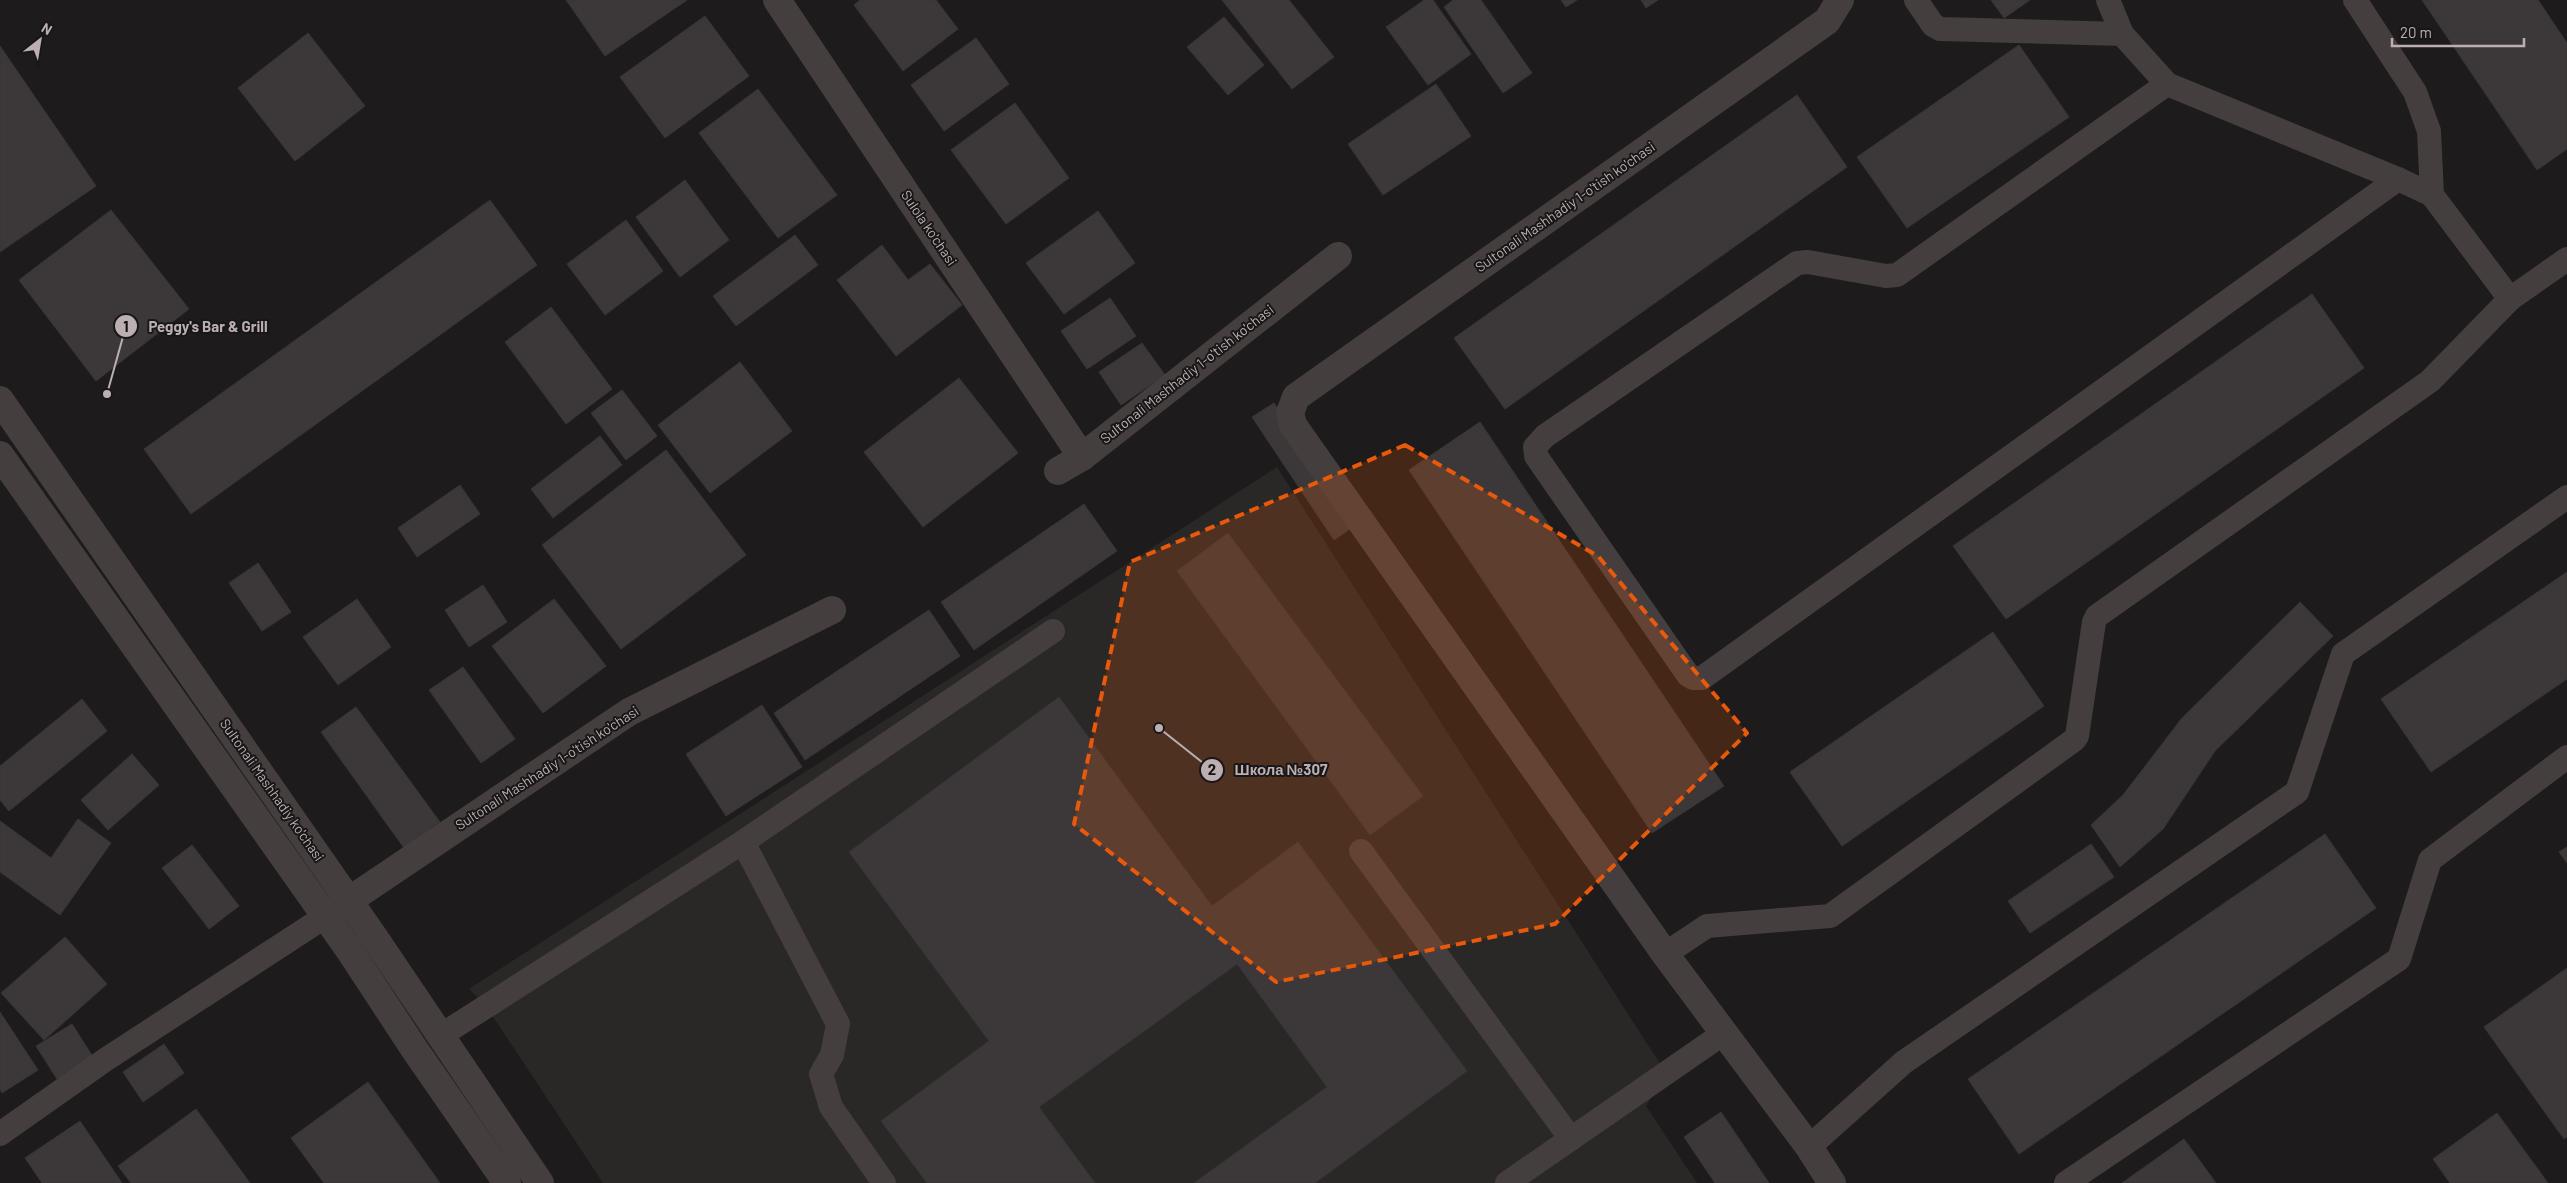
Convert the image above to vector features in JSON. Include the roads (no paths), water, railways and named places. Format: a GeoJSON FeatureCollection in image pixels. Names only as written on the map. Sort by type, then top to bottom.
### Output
{"type":"FeatureCollection","features":[{"type":"Feature","properties":{"kind":"street","name":"Sulola ko'chasi"},"geometry":{"type":"LineString","coordinates":[[777,0],[1082,457]]}},
{"type":"Feature","properties":{"kind":"street","name":"Sultonali Mashhadiy 1-o'tish ko'chasi"},"geometry":{"type":"LineString","coordinates":[[1665,954],[1293,425],[1290,412],[1296,397],[1827,21],[1840,0]]}},
{"type":"Feature","properties":{"kind":"street","name":"Sultonali Mashhadiy 1-o'tish ko'chasi"},"geometry":{"type":"LineString","coordinates":[[1058,471],[1082,457],[1338,256]]}},
{"type":"Feature","properties":{"kind":"street","name":"Sultonali Mashhadiy ko'chasi"},"geometry":{"type":"LineString","coordinates":[[0,400],[349,900],[540,1183]]}},
{"type":"Feature","properties":{"kind":"street","name":"Sultonali Mashhadiy ko'chasi"},"geometry":{"type":"LineString","coordinates":[[0,455],[326,916],[506,1183]]}},
{"type":"Feature","properties":{"kind":"street","name":"Sultonali Mashhadiy 1-o'tish ko'chasi"},"geometry":{"type":"LineString","coordinates":[[326,916],[629,712],[832,610]]}},
{"type":"Feature","properties":{"kind":"street"},"geometry":{"type":"LineString","coordinates":[[1665,954],[1809,1147],[1832,1183]]}},
{"type":"Feature","properties":{"kind":"lane"},"geometry":{"type":"LineString","coordinates":[[1916,0],[1933,25],[1940,29],[2122,34]]}},
{"type":"Feature","properties":{"kind":"lane"},"geometry":{"type":"LineString","coordinates":[[2108,0],[2122,34],[2166,84],[2398,178],[2432,195],[2510,300]]}},
{"type":"Feature","properties":{"kind":"lane"},"geometry":{"type":"LineString","coordinates":[[2355,0],[2415,92],[2429,131],[2432,195]]}},
{"type":"Feature","properties":{"kind":"lane"},"geometry":{"type":"LineString","coordinates":[[2166,84],[1897,275],[1886,276],[1808,262],[1797,263],[1545,436],[1536,447],[1536,456],[1688,675],[1693,678],[1702,678],[2398,178]]}},
{"type":"Feature","properties":{"kind":"lane"},"geometry":{"type":"LineString","coordinates":[[1665,954],[1707,926],[1830,916],[2074,740],[2077,736],[2094,622],[2097,616],[2430,381],[2510,300],[2567,259]]}},
{"type":"Feature","properties":{"kind":"lane"},"geometry":{"type":"LineString","coordinates":[[1809,1147],[1904,1062],[2297,792],[2342,654],[2567,497]]}},
{"type":"Feature","properties":{"kind":"lane"},"geometry":{"type":"LineString","coordinates":[[440,1036],[743,842],[1053,631]]}},
{"type":"Feature","properties":{"kind":"lane"},"geometry":{"type":"LineString","coordinates":[[2066,1183],[2399,959],[2430,860],[2565,764]]}},
{"type":"Feature","properties":{"kind":"lane"},"geometry":{"type":"LineString","coordinates":[[743,842],[838,1024],[832,1055],[821,1074],[830,1107],[884,1183]]}},
{"type":"Feature","properties":{"kind":"lane"},"geometry":{"type":"LineString","coordinates":[[1361,851],[1571,1139]]}},
{"type":"Feature","properties":{"kind":"lane"},"geometry":{"type":"LineString","coordinates":[[0,1134],[104,1060],[326,916]]}},
{"type":"Feature","properties":{"kind":"lane"},"geometry":{"type":"LineString","coordinates":[[1507,1183],[1724,1032]]}},
{"type":"Feature","properties":{"kind":"place","name":"Peggy's Bar & Grill"},"geometry":{"type":"Point","coordinates":[107,394]}},
{"type":"Feature","properties":{"kind":"place","name":"Школа №307"},"geometry":{"type":"Point","coordinates":[1159,728]}}]}
